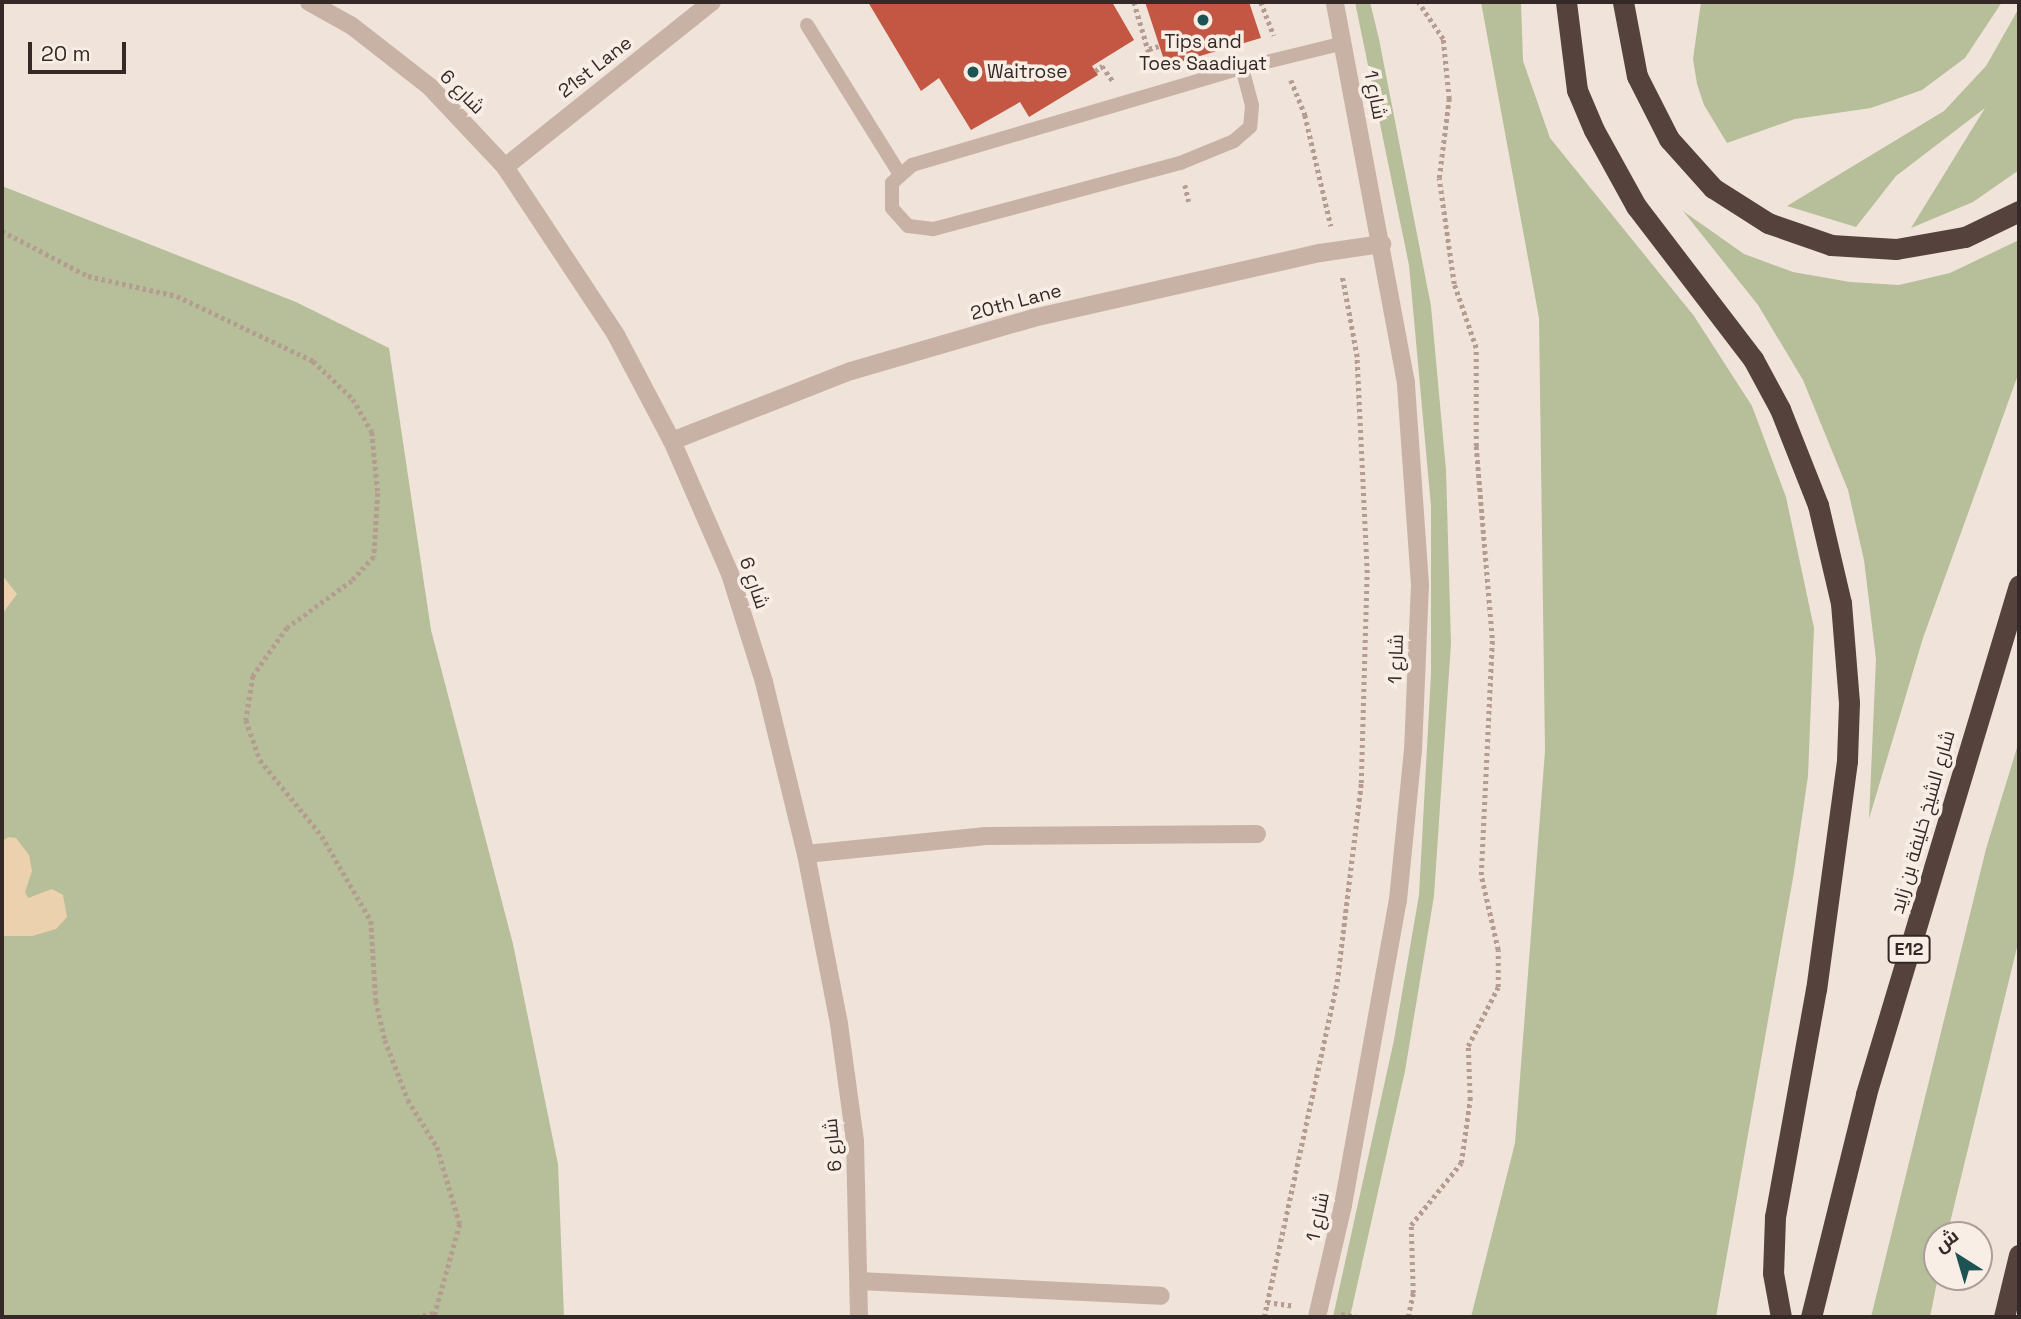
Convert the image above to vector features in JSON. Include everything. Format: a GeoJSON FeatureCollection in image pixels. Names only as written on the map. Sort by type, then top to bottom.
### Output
{"type":"FeatureCollection","features":[{"type":"Feature","properties":{"kind":"highway"},"geometry":{"type":"LineString","coordinates":[[1566,2],[1577,90],[1594,130],[1636,206],[1753,359],[1780,409],[1818,505],[1840,603],[1849,703],[1847,761],[1816,989],[1775,1217],[1773,1273],[1781,1317]]}},
{"type":"Feature","properties":{"kind":"highway"},"geometry":{"type":"LineString","coordinates":[[1623,2],[1637,76],[1669,139],[1713,188],[1768,223],[1831,245],[1896,250],[1965,237],[2019,211]]}},
{"type":"Feature","properties":{"kind":"highway","name":"شارع الشيخ خليفة بن زايد"},"geometry":{"type":"LineString","coordinates":[[1811,1317],[1866,1094],[2019,585]]}},
{"type":"Feature","properties":{"kind":"highway"},"geometry":{"type":"LineString","coordinates":[[2004,1317],[2019,1255]]}},
{"type":"Feature","properties":{"kind":"street","name":"شارع 6"},"geometry":{"type":"LineString","coordinates":[[309,2],[352,26],[430,87],[505,167],[616,335],[672,441],[730,574],[764,682],[806,854],[839,1024],[853,1128],[859,1317]]}},
{"type":"Feature","properties":{"kind":"street","name":"21st Lane"},"geometry":{"type":"LineString","coordinates":[[505,167],[712,2]]}},
{"type":"Feature","properties":{"kind":"street","name":"شارع 1"},"geometry":{"type":"LineString","coordinates":[[1317,1317],[1343,1205],[1398,900],[1413,751],[1420,585],[1406,383],[1335,2]]}},
{"type":"Feature","properties":{"kind":"street","name":"20th Lane"},"geometry":{"type":"LineString","coordinates":[[672,441],[851,371],[996,328],[1338,250],[1382,244]]}},
{"type":"Feature","properties":{"kind":"street"},"geometry":{"type":"LineString","coordinates":[[806,854],[986,836],[1154,831],[1257,834]]}},
{"type":"Feature","properties":{"kind":"street"},"geometry":{"type":"LineString","coordinates":[[859,1281],[1161,1296]]}},
{"type":"Feature","properties":{"kind":"lane"},"geometry":{"type":"LineString","coordinates":[[807,25],[900,173]]}},
{"type":"Feature","properties":{"kind":"lane"},"geometry":{"type":"LineString","coordinates":[[1242,68],[1252,106],[1250,127],[1234,141],[1180,163],[920,230],[898,219],[892,208],[892,183],[900,173],[936,158],[1160,91],[1242,68],[1344,43]]}},
{"type":"Feature","properties":{"kind":"path"},"geometry":{"type":"LineString","coordinates":[[1134,2],[1160,91]]}},
{"type":"Feature","properties":{"kind":"path"},"geometry":{"type":"LineString","coordinates":[[1261,2],[1305,115],[1338,250],[1357,357],[1367,586],[1361,783],[1337,982],[1264,1317]]}},
{"type":"Feature","properties":{"kind":"path"},"geometry":{"type":"LineString","coordinates":[[1408,1317],[1413,1293],[1410,1225],[1461,1163],[1469,1100],[1468,1046],[1498,987],[1498,950],[1481,875],[1492,638],[1476,446],[1476,348],[1454,284],[1439,178],[1449,99],[1443,39],[1418,2]]}},
{"type":"Feature","properties":{"kind":"path"},"geometry":{"type":"LineString","coordinates":[[1149,49],[1160,46]]}},
{"type":"Feature","properties":{"kind":"path"},"geometry":{"type":"LineString","coordinates":[[1095,71],[1102,66],[1115,85]]}},
{"type":"Feature","properties":{"kind":"path"},"geometry":{"type":"LineString","coordinates":[[2,231],[88,276],[177,296],[313,361],[354,399],[372,432],[378,493],[374,556],[352,581],[287,628],[253,676],[246,720],[260,760],[322,836],[371,921],[376,1001],[385,1040],[408,1100],[438,1147],[460,1224],[434,1315],[416,1317]]}},
{"type":"Feature","properties":{"kind":"green space"},"geometry":{"type":"Polygon","coordinates":[[[1355,2],[1370,2],[1431,306],[1446,470],[1451,643],[1434,896],[1405,1071],[1350,1317],[1333,1317],[1394,1040],[1419,895],[1431,674],[1431,506],[1409,265],[1355,2]]]}},
{"type":"Feature","properties":{"kind":"green space"},"geometry":{"type":"Polygon","coordinates":[[[1481,2],[1521,2],[1523,61],[1550,138],[1694,316],[1752,406],[1786,497],[1814,628],[1808,776],[1794,872],[1716,1317],[1471,1317],[1515,1143],[1545,751],[1539,318],[1481,2]]]}},
{"type":"Feature","properties":{"kind":"green space"},"geometry":{"type":"Polygon","coordinates":[[[1701,2],[2002,2],[1965,58],[1922,90],[1871,108],[1795,119],[1727,143],[1704,105],[1697,84],[1693,59],[1701,2]]]}},
{"type":"Feature","properties":{"kind":"green space"},"geometry":{"type":"Polygon","coordinates":[[[2019,8],[2019,170],[1973,202],[1911,228],[1985,108],[1896,176],[1856,227],[1787,206],[1944,111],[1986,66],[2019,8]]]}},
{"type":"Feature","properties":{"kind":"green space"},"geometry":{"type":"Polygon","coordinates":[[[2,186],[296,302],[389,348],[431,630],[513,944],[558,1164],[564,1317],[2,1317],[2,186]]]}},
{"type":"Feature","properties":{"kind":"green space"},"geometry":{"type":"Polygon","coordinates":[[[1683,211],[1744,254],[1793,272],[1850,282],[1899,285],[1950,273],[2019,240],[2019,372],[1923,638],[1869,819],[1876,659],[1864,560],[1848,490],[1803,380],[1758,305],[1683,211]]]}},
{"type":"Feature","properties":{"kind":"green space"},"geometry":{"type":"Polygon","coordinates":[[[2019,741],[2019,939],[1950,1221],[1923,1221],[1923,1291],[1935,1291],[1930,1317],[1871,1317],[1986,849],[2019,741]]]}},
{"type":"Feature","properties":{"kind":"sand"},"geometry":{"type":"Polygon","coordinates":[[[2,575],[17,594],[2,614],[2,575]]]}},
{"type":"Feature","properties":{"kind":"sand"},"geometry":{"type":"Polygon","coordinates":[[[9,837],[16,838],[29,855],[32,871],[25,892],[28,898],[52,889],[63,895],[67,917],[56,929],[32,936],[2,936],[2,841],[9,837]]]}},
{"type":"Feature","properties":{"kind":"building","name":"Waitrose"},"geometry":{"type":"Polygon","coordinates":[[[868,2],[1112,2],[1134,40],[1092,66],[1098,75],[1029,117],[1020,102],[971,130],[939,78],[921,91],[868,2]]]}},
{"type":"Feature","properties":{"kind":"building","name":"Tips and Toes Saadiyat"},"geometry":{"type":"Polygon","coordinates":[[[1145,2],[1249,2],[1261,38],[1166,66],[1145,2]]]}},
{"type":"Feature","properties":{"kind":"place","name":"Tips and Toes Saadiyat"},"geometry":{"type":"Point","coordinates":[1203,20]}},
{"type":"Feature","properties":{"kind":"place","name":"Waitrose"},"geometry":{"type":"Point","coordinates":[973,72]}}]}
